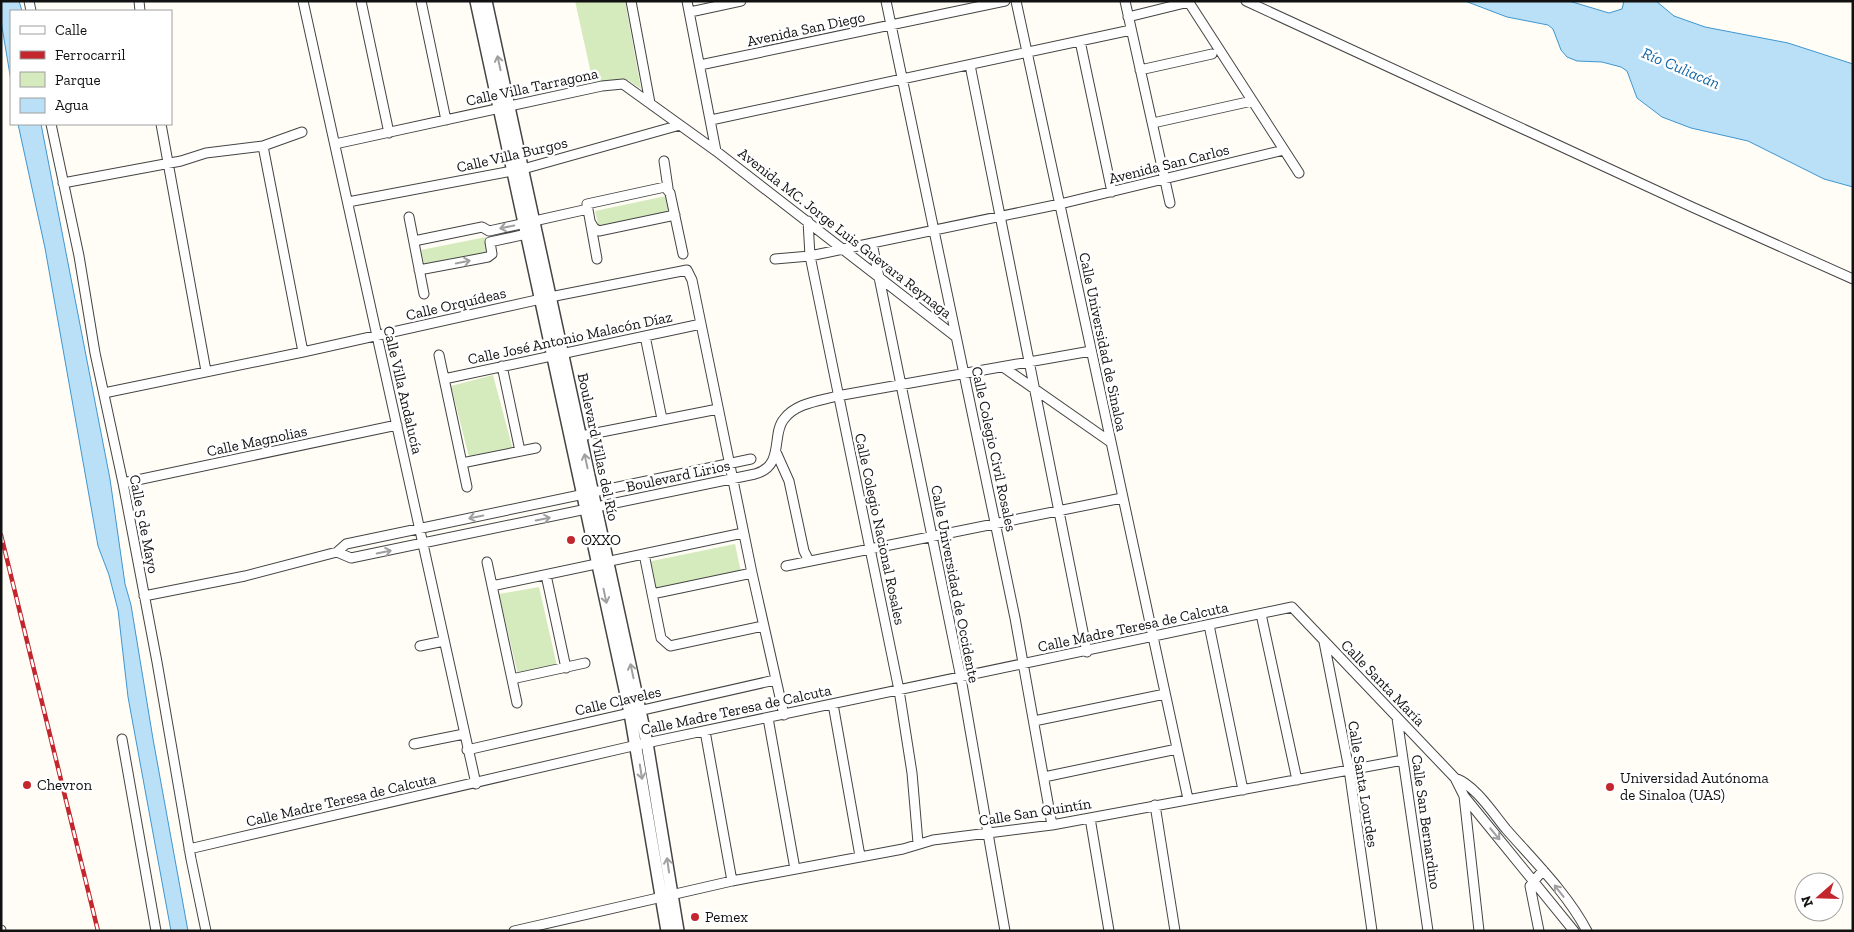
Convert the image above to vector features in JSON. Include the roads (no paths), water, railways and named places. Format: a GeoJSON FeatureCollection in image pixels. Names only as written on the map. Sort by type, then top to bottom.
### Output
{"type":"FeatureCollection","features":[{"type":"Feature","properties":{"kind":"street","name":"Calle Villa Andalucía"},"geometry":{"type":"LineString","coordinates":[[304,1],[476,784]]}},
{"type":"Feature","properties":{"kind":"street"},"geometry":{"type":"LineString","coordinates":[[361,1],[389,132]]}},
{"type":"Feature","properties":{"kind":"street"},"geometry":{"type":"LineString","coordinates":[[421,1],[446,120]]}},
{"type":"Feature","properties":{"kind":"street","name":"Boulevard Villas del Río"},"geometry":{"type":"LineString","coordinates":[[476,1],[504,107],[531,227],[642,744],[667,896],[678,931]]}},
{"type":"Feature","properties":{"kind":"street","name":"Boulevard Villas del Río"},"geometry":{"type":"LineString","coordinates":[[486,1],[504,107]]}},
{"type":"Feature","properties":{"kind":"street"},"geometry":{"type":"LineString","coordinates":[[631,1],[650,102]]}},
{"type":"Feature","properties":{"kind":"street"},"geometry":{"type":"LineString","coordinates":[[688,1],[716,151]]}},
{"type":"Feature","properties":{"kind":"street"},"geometry":{"type":"LineString","coordinates":[[690,12],[741,1]]}},
{"type":"Feature","properties":{"kind":"street","name":"Calle Colegio Civil Rosales"},"geometry":{"type":"LineString","coordinates":[[886,1],[1024,665],[1052,825]]}},
{"type":"Feature","properties":{"kind":"street","name":"Avenida San Diego"},"geometry":{"type":"LineString","coordinates":[[700,66],[1005,1]]}},
{"type":"Feature","properties":{"kind":"street","name":"Calle Universidad de Sinaloa"},"geometry":{"type":"LineString","coordinates":[[1016,1],[1109,441],[1188,799]]}},
{"type":"Feature","properties":{"kind":"street"},"geometry":{"type":"LineString","coordinates":[[1125,1],[1170,203]]}},
{"type":"Feature","properties":{"kind":"street"},"geometry":{"type":"LineString","coordinates":[[1246,1],[1692,208],[1853,279]]}},
{"type":"Feature","properties":{"kind":"street"},"geometry":{"type":"LineString","coordinates":[[1128,17],[1189,2],[1299,173]]}},
{"type":"Feature","properties":{"kind":"street"},"geometry":{"type":"LineString","coordinates":[[711,120],[1131,30]]}},
{"type":"Feature","properties":{"kind":"street"},"geometry":{"type":"LineString","coordinates":[[1080,41],[1112,192]]}},
{"type":"Feature","properties":{"kind":"street"},"geometry":{"type":"LineString","coordinates":[[1140,70],[1212,54]]}},
{"type":"Feature","properties":{"kind":"street"},"geometry":{"type":"LineString","coordinates":[[970,65],[1087,652]]}},
{"type":"Feature","properties":{"kind":"street","name":"Calle Villa Tarragona"},"geometry":{"type":"LineString","coordinates":[[335,144],[620,83],[650,102],[716,151]]}},
{"type":"Feature","properties":{"kind":"street"},"geometry":{"type":"LineString","coordinates":[[1152,123],[1252,101]]}},
{"type":"Feature","properties":{"kind":"street","name":"Calle 5 de Mayo"},"geometry":{"type":"LineString","coordinates":[[51,125],[123,483],[189,849],[206,931]]}},
{"type":"Feature","properties":{"kind":"street"},"geometry":{"type":"LineString","coordinates":[[161,125],[206,371]]}},
{"type":"Feature","properties":{"kind":"street","name":"Calle Villa Burgos"},"geometry":{"type":"LineString","coordinates":[[348,202],[518,170],[680,125]]}},
{"type":"Feature","properties":{"kind":"street"},"geometry":{"type":"LineString","coordinates":[[63,183],[169,163],[206,153],[263,146],[302,132]]}},
{"type":"Feature","properties":{"kind":"street"},"geometry":{"type":"LineString","coordinates":[[263,146],[303,352]]}},
{"type":"Feature","properties":{"kind":"street","name":"Avenida San Carlos"},"geometry":{"type":"LineString","coordinates":[[775,259],[810,256],[1000,217],[1284,150]]}},
{"type":"Feature","properties":{"kind":"street","name":"Avenida MC. Jorge Luis Guevara Reynaga"},"geometry":{"type":"LineString","coordinates":[[716,151],[956,337]]}},
{"type":"Feature","properties":{"kind":"street"},"geometry":{"type":"LineString","coordinates":[[664,160],[665,188],[675,215],[683,254]]}},
{"type":"Feature","properties":{"kind":"street"},"geometry":{"type":"LineString","coordinates":[[597,258],[587,204],[592,201],[665,188]]}},
{"type":"Feature","properties":{"kind":"street"},"geometry":{"type":"LineString","coordinates":[[419,270],[488,257],[492,254],[490,242],[588,209]]}},
{"type":"Feature","properties":{"kind":"street"},"geometry":{"type":"LineString","coordinates":[[591,224],[599,231],[675,215]]}},
{"type":"Feature","properties":{"kind":"street"},"geometry":{"type":"LineString","coordinates":[[409,217],[424,294]]}},
{"type":"Feature","properties":{"kind":"street","name":"Calle Colegio Nacional Rosales"},"geometry":{"type":"LineString","coordinates":[[808,221],[810,256],[899,690],[912,773],[918,843]]}},
{"type":"Feature","properties":{"kind":"street"},"geometry":{"type":"LineString","coordinates":[[414,241],[482,228],[489,231],[531,227]]}},
{"type":"Feature","properties":{"kind":"street","name":"Calle Universidad de Occidente"},"geometry":{"type":"LineString","coordinates":[[872,243],[961,678],[986,833],[1005,931]]}},
{"type":"Feature","properties":{"kind":"street","name":"Calle Orquídeas"},"geometry":{"type":"LineString","coordinates":[[104,393],[682,270],[689,272],[692,280],[701,324]]}},
{"type":"Feature","properties":{"kind":"street"},"geometry":{"type":"LineString","coordinates":[[701,324],[743,533],[784,715]]}},
{"type":"Feature","properties":{"kind":"street","name":"Calle José Antonio Malacón Díaz"},"geometry":{"type":"LineString","coordinates":[[444,379],[701,324]]}},
{"type":"Feature","properties":{"kind":"street"},"geometry":{"type":"LineString","coordinates":[[645,336],[662,420]]}},
{"type":"Feature","properties":{"kind":"street","name":"Boulevard Lirios"},"geometry":{"type":"LineString","coordinates":[[337,552],[352,558],[762,472],[776,452],[778,430],[788,414],[801,406],[838,396],[1091,351]]}},
{"type":"Feature","properties":{"kind":"street","name":"Boulevard Villas del Río"},"geometry":{"type":"LineString","coordinates":[[558,354],[581,436],[588,494]]}},
{"type":"Feature","properties":{"kind":"street"},"geometry":{"type":"LineString","coordinates":[[439,355],[467,487]]}},
{"type":"Feature","properties":{"kind":"street"},"geometry":{"type":"LineString","coordinates":[[502,366],[520,451]]}},
{"type":"Feature","properties":{"kind":"street"},"geometry":{"type":"LineString","coordinates":[[1003,367],[1109,441]]}},
{"type":"Feature","properties":{"kind":"street"},"geometry":{"type":"LineString","coordinates":[[581,436],[718,408]]}},
{"type":"Feature","properties":{"kind":"street","name":"Calle Magnolias"},"geometry":{"type":"LineString","coordinates":[[123,483],[397,425]]}},
{"type":"Feature","properties":{"kind":"street"},"geometry":{"type":"LineString","coordinates":[[462,462],[536,448]]}},
{"type":"Feature","properties":{"kind":"street"},"geometry":{"type":"LineString","coordinates":[[776,452],[789,481],[804,552],[809,561]]}},
{"type":"Feature","properties":{"kind":"street","name":"Boulevard Lirios"},"geometry":{"type":"LineString","coordinates":[[144,596],[245,576],[337,552],[346,544],[751,459]]}},
{"type":"Feature","properties":{"kind":"street"},"geometry":{"type":"LineString","coordinates":[[786,566],[1122,498]]}},
{"type":"Feature","properties":{"kind":"street"},"geometry":{"type":"LineString","coordinates":[[492,586],[743,533]]}},
{"type":"Feature","properties":{"kind":"street"},"geometry":{"type":"LineString","coordinates":[[644,554],[661,638],[670,646],[763,626]]}},
{"type":"Feature","properties":{"kind":"street"},"geometry":{"type":"LineString","coordinates":[[486,562],[517,703]]}},
{"type":"Feature","properties":{"kind":"street"},"geometry":{"type":"LineString","coordinates":[[652,594],[752,573]]}},
{"type":"Feature","properties":{"kind":"street"},"geometry":{"type":"LineString","coordinates":[[546,575],[566,668]]}},
{"type":"Feature","properties":{"kind":"street","name":"Calle Madre Teresa de Calcuta"},"geometry":{"type":"LineString","coordinates":[[189,849],[642,744],[1087,652],[1292,607]]}},
{"type":"Feature","properties":{"kind":"street","name":"Calle Santa María"},"geometry":{"type":"LineString","coordinates":[[1292,607],[1397,718],[1459,779],[1544,870],[1587,931]]}},
{"type":"Feature","properties":{"kind":"street"},"geometry":{"type":"LineString","coordinates":[[1261,614],[1297,780]]}},
{"type":"Feature","properties":{"kind":"street"},"geometry":{"type":"LineString","coordinates":[[1209,625],[1243,790]]}},
{"type":"Feature","properties":{"kind":"street"},"geometry":{"type":"LineString","coordinates":[[420,646],[444,641]]}},
{"type":"Feature","properties":{"kind":"street","name":"Calle Santa Lourdes"},"geometry":{"type":"LineString","coordinates":[[1324,642],[1349,769],[1372,931]]}},
{"type":"Feature","properties":{"kind":"street"},"geometry":{"type":"LineString","coordinates":[[512,679],[585,663]]}},
{"type":"Feature","properties":{"kind":"street","name":"Calle Claveles"},"geometry":{"type":"LineString","coordinates":[[468,750],[775,680]]}},
{"type":"Feature","properties":{"kind":"street"},"geometry":{"type":"LineString","coordinates":[[1034,721],[1165,694]]}},
{"type":"Feature","properties":{"kind":"street"},"geometry":{"type":"LineString","coordinates":[[833,704],[860,856]]}},
{"type":"Feature","properties":{"kind":"street"},"geometry":{"type":"LineString","coordinates":[[768,718],[795,868]]}},
{"type":"Feature","properties":{"kind":"street","name":"Calle San Bernardino"},"geometry":{"type":"LineString","coordinates":[[1397,718],[1428,931]]}},
{"type":"Feature","properties":{"kind":"street"},"geometry":{"type":"LineString","coordinates":[[704,731],[732,881]]}},
{"type":"Feature","properties":{"kind":"street"},"geometry":{"type":"LineString","coordinates":[[414,744],[464,734]]}},
{"type":"Feature","properties":{"kind":"street"},"geometry":{"type":"LineString","coordinates":[[122,739],[156,931]]}},
{"type":"Feature","properties":{"kind":"street"},"geometry":{"type":"LineString","coordinates":[[1044,777],[1177,748]]}},
{"type":"Feature","properties":{"kind":"street","name":"Calle San Quintín"},"geometry":{"type":"LineString","coordinates":[[514,931],[732,881],[903,849],[918,843],[1052,825],[1403,760]]}},
{"type":"Feature","properties":{"kind":"street"},"geometry":{"type":"LineString","coordinates":[[1459,779],[1464,796],[1479,931]]}},
{"type":"Feature","properties":{"kind":"street"},"geometry":{"type":"LineString","coordinates":[[1464,796],[1534,879],[1574,931]]}},
{"type":"Feature","properties":{"kind":"street"},"geometry":{"type":"LineString","coordinates":[[1155,805],[1174,931]]}},
{"type":"Feature","properties":{"kind":"street"},"geometry":{"type":"LineString","coordinates":[[1090,818],[1109,931]]}},
{"type":"Feature","properties":{"kind":"street"},"geometry":{"type":"LineString","coordinates":[[1539,931],[1530,892],[1534,879],[1544,870]]}},
{"type":"Feature","properties":{"kind":"street","name":"Boulevard Villas del Río"},"geometry":{"type":"LineString","coordinates":[[667,896],[667,931]]}},
{"type":"Feature","properties":{"kind":"water"},"geometry":{"type":"Polygon","coordinates":[[[1,1],[19,1],[22,10],[10,10],[10,75],[1,21],[1,1]]]}},
{"type":"Feature","properties":{"kind":"water","name":"Río Culiacán"},"geometry":{"type":"Polygon","coordinates":[[[1465,1],[1569,1],[1609,13],[1622,9],[1624,1],[1656,1],[1674,16],[1705,27],[1788,43],[1853,64],[1853,187],[1824,179],[1748,141],[1691,128],[1662,117],[1637,98],[1627,71],[1621,67],[1602,62],[1577,61],[1567,57],[1561,50],[1553,29],[1548,25],[1507,17],[1465,1]]]}},
{"type":"Feature","properties":{"kind":"water"},"geometry":{"type":"Polygon","coordinates":[[[18,125],[41,125],[110,479],[125,584],[131,605],[188,931],[171,931],[128,697],[118,610],[109,575],[98,546],[45,248],[18,125]]]}},
{"type":"Feature","properties":{"kind":"railway"},"geometry":{"type":"LineString","coordinates":[[1,535],[98,931]]}},
{"type":"Feature","properties":{"kind":"place","name":"OXXO"},"geometry":{"type":"Point","coordinates":[571,540]}},
{"type":"Feature","properties":{"kind":"place","name":"Chevron"},"geometry":{"type":"Point","coordinates":[27,785]}},
{"type":"Feature","properties":{"kind":"place","name":"Universidad Autónoma de Sinaloa (UAS)"},"geometry":{"type":"Point","coordinates":[1610,787]}},
{"type":"Feature","properties":{"kind":"place","name":"Pemex"},"geometry":{"type":"Point","coordinates":[695,917]}}]}
